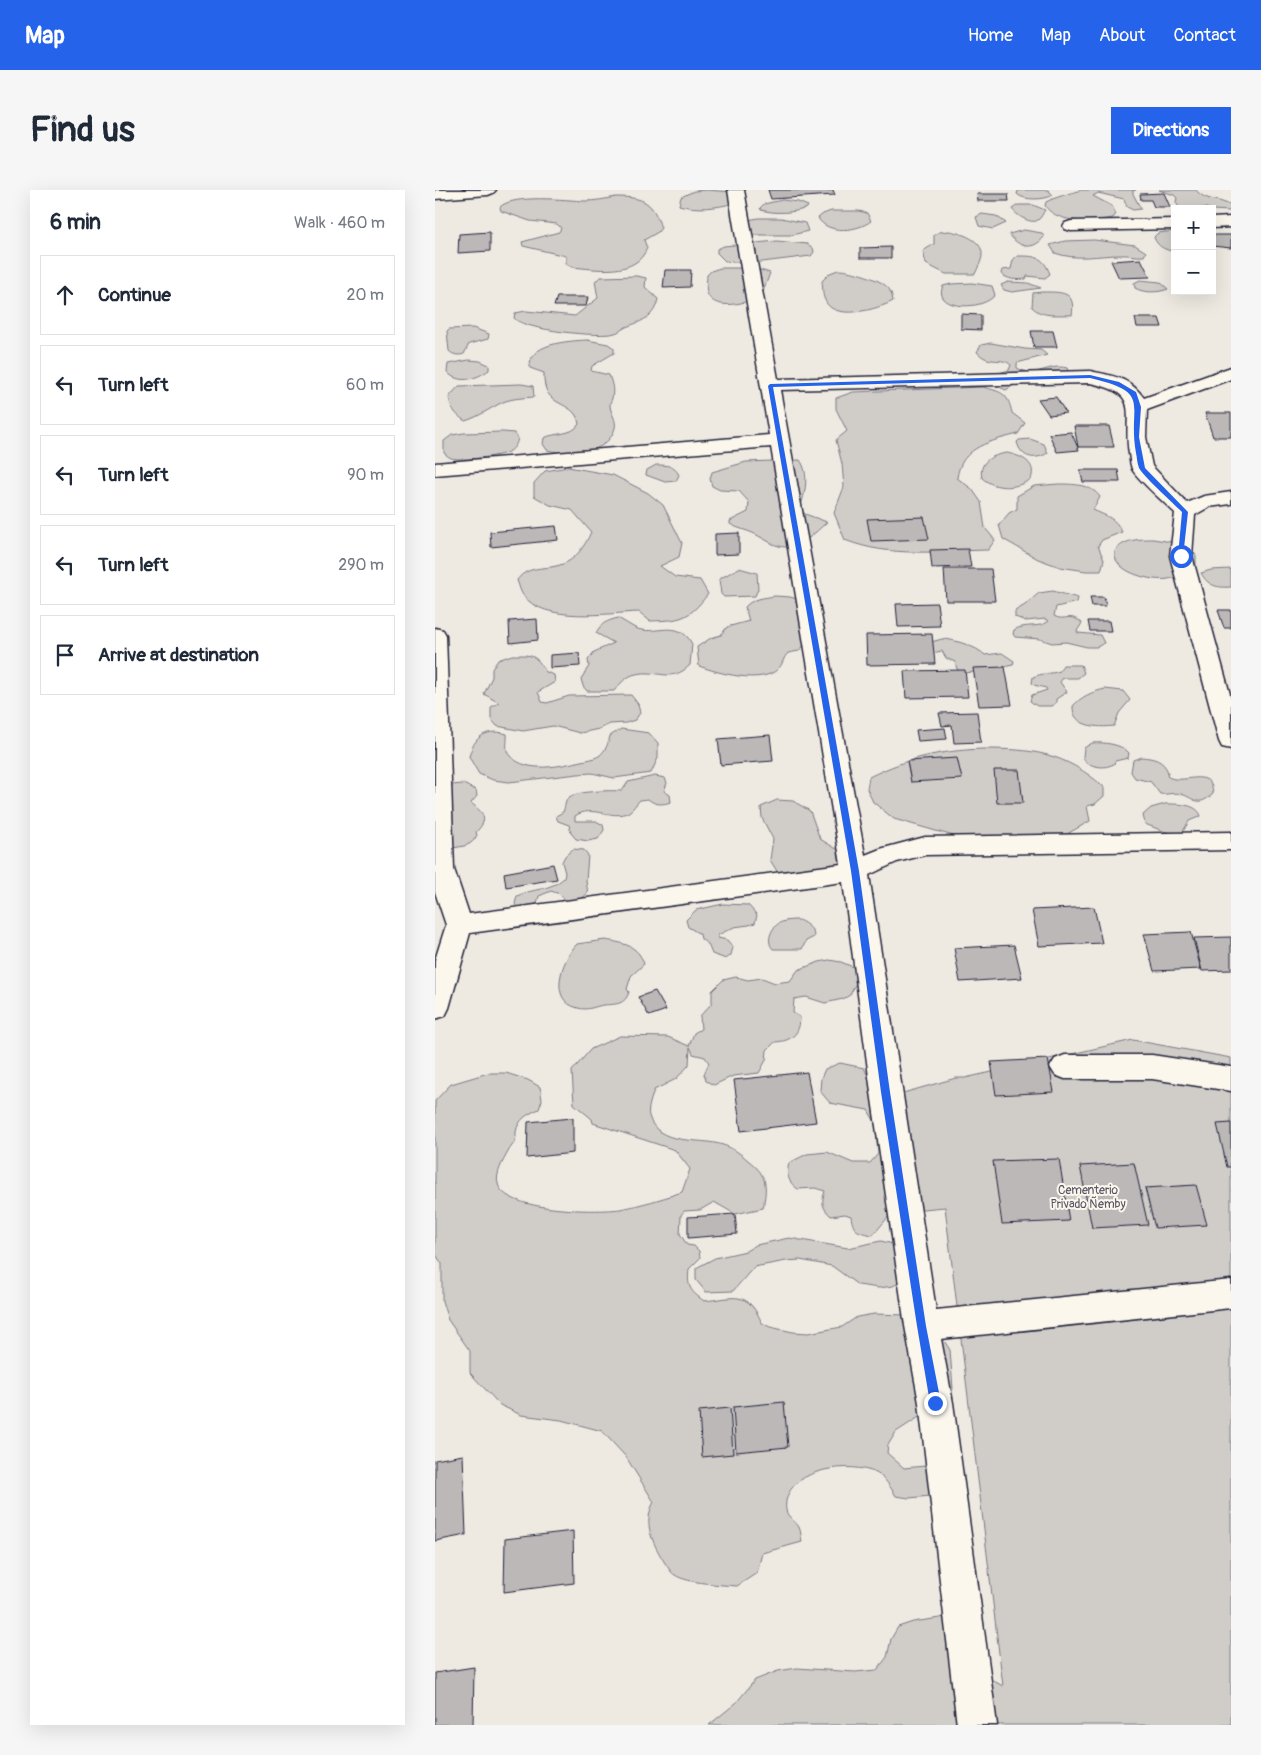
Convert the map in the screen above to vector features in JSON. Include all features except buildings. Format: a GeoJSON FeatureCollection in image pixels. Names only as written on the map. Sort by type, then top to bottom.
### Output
{"type":"FeatureCollection","features":[{"type":"Feature","properties":{"kind":"street"},"geometry":{"type":"LineString","coordinates":[[435,194],[488,190]]}},
{"type":"Feature","properties":{"kind":"street"},"geometry":{"type":"LineString","coordinates":[[736,190],[855,871],[921,1326],[937,1413],[977,1725]]}},
{"type":"Feature","properties":{"kind":"street"},"geometry":{"type":"LineString","coordinates":[[1216,223],[1231,222]]}},
{"type":"Feature","properties":{"kind":"street"},"geometry":{"type":"LineString","coordinates":[[1071,226],[1171,224]]}},
{"type":"Feature","properties":{"kind":"street"},"geometry":{"type":"LineString","coordinates":[[1138,407],[1231,373]]}},
{"type":"Feature","properties":{"kind":"street"},"geometry":{"type":"LineString","coordinates":[[770,386],[1090,376],[1117,383],[1134,393],[1138,407],[1136,437],[1142,468],[1185,512],[1181,556],[1231,741]]}},
{"type":"Feature","properties":{"kind":"street"},"geometry":{"type":"LineString","coordinates":[[435,469],[780,440]]}},
{"type":"Feature","properties":{"kind":"street"},"geometry":{"type":"LineString","coordinates":[[1185,512],[1204,502],[1231,498]]}},
{"type":"Feature","properties":{"kind":"street"},"geometry":{"type":"LineString","coordinates":[[435,635],[438,870],[459,925],[435,1008]]}},
{"type":"Feature","properties":{"kind":"street"},"geometry":{"type":"LineString","coordinates":[[459,925],[855,871],[889,855],[925,846],[1231,841]]}},
{"type":"Feature","properties":{"kind":"street"},"geometry":{"type":"LineString","coordinates":[[1065,1066],[1152,1067],[1231,1079]]}},
{"type":"Feature","properties":{"kind":"street"},"geometry":{"type":"LineString","coordinates":[[921,1326],[1231,1294]]}},
{"type":"Feature","properties":{"kind":"green space"},"geometry":{"type":"Polygon","coordinates":[[[1048,190],[1053,195],[1045,198],[1029,199],[1017,194],[1018,191],[1048,190]]]}},
{"type":"Feature","properties":{"kind":"green space"},"geometry":{"type":"Polygon","coordinates":[[[1081,190],[1133,190],[1133,194],[1141,209],[1133,210],[1127,207],[1124,199],[1098,193],[1093,196],[1112,206],[1116,214],[1113,218],[1086,221],[1067,219],[1051,212],[1045,206],[1049,200],[1081,190]]]}},
{"type":"Feature","properties":{"kind":"green space"},"geometry":{"type":"Polygon","coordinates":[[[1159,190],[1196,190],[1208,198],[1231,206],[1231,209],[1229,211],[1216,210],[1216,205],[1178,205],[1177,198],[1174,195],[1159,190]]]}},
{"type":"Feature","properties":{"kind":"green space"},"geometry":{"type":"Polygon","coordinates":[[[694,191],[732,192],[734,203],[707,208],[692,208],[679,205],[681,197],[694,191]]]}},
{"type":"Feature","properties":{"kind":"green space"},"geometry":{"type":"Polygon","coordinates":[[[616,197],[634,198],[646,203],[655,212],[661,228],[658,232],[644,240],[647,248],[642,257],[634,263],[625,267],[603,270],[572,267],[566,264],[566,256],[523,246],[522,242],[559,232],[561,228],[557,224],[530,221],[501,211],[500,207],[516,200],[553,199],[589,201],[616,197]]]}},
{"type":"Feature","properties":{"kind":"green space"},"geometry":{"type":"Polygon","coordinates":[[[782,200],[798,202],[808,206],[802,210],[784,212],[766,211],[760,208],[764,204],[782,200]]]}},
{"type":"Feature","properties":{"kind":"green space"},"geometry":{"type":"Polygon","coordinates":[[[1018,205],[1033,205],[1045,210],[1039,219],[1032,221],[1020,216],[1012,209],[1018,205]]]}},
{"type":"Feature","properties":{"kind":"green space"},"geometry":{"type":"Polygon","coordinates":[[[831,211],[859,211],[867,213],[871,221],[851,229],[836,229],[829,227],[818,218],[831,211]]]}},
{"type":"Feature","properties":{"kind":"green space"},"geometry":{"type":"Polygon","coordinates":[[[982,214],[996,216],[1006,223],[993,229],[979,226],[976,217],[982,214]]]}},
{"type":"Feature","properties":{"kind":"green space"},"geometry":{"type":"Polygon","coordinates":[[[759,218],[781,218],[805,223],[808,231],[792,235],[748,235],[741,221],[759,218]]]}},
{"type":"Feature","properties":{"kind":"green space"},"geometry":{"type":"Polygon","coordinates":[[[1024,230],[1042,233],[1044,237],[1031,246],[1026,246],[1017,242],[1009,234],[1024,230]]]}},
{"type":"Feature","properties":{"kind":"green space"},"geometry":{"type":"Polygon","coordinates":[[[949,231],[970,238],[979,245],[982,257],[975,274],[946,274],[926,264],[923,251],[934,244],[934,235],[939,232],[949,231]]]}},
{"type":"Feature","properties":{"kind":"green space"},"geometry":{"type":"Polygon","coordinates":[[[1171,231],[1171,251],[1160,246],[1155,240],[1154,237],[1158,233],[1171,231]]]}},
{"type":"Feature","properties":{"kind":"green space"},"geometry":{"type":"Polygon","coordinates":[[[1094,240],[1135,245],[1146,252],[1144,256],[1071,257],[1055,253],[1050,245],[1065,241],[1094,240]]]}},
{"type":"Feature","properties":{"kind":"green space"},"geometry":{"type":"Polygon","coordinates":[[[777,241],[807,244],[813,248],[814,252],[811,256],[762,262],[725,261],[717,253],[717,249],[724,246],[777,241]]]}},
{"type":"Feature","properties":{"kind":"green space"},"geometry":{"type":"Polygon","coordinates":[[[1017,256],[1038,258],[1045,264],[1050,274],[1045,278],[1027,276],[1026,279],[1019,279],[1001,274],[1002,270],[1011,269],[1013,260],[1017,256]]]}},
{"type":"Feature","properties":{"kind":"green space"},"geometry":{"type":"Polygon","coordinates":[[[720,268],[754,268],[770,273],[761,297],[741,303],[725,304],[712,300],[707,290],[707,275],[711,271],[720,268]]]}},
{"type":"Feature","properties":{"kind":"green space"},"geometry":{"type":"Polygon","coordinates":[[[838,270],[858,273],[880,282],[889,289],[893,301],[857,312],[837,311],[830,307],[824,298],[822,281],[830,273],[838,270]]]}},
{"type":"Feature","properties":{"kind":"green space"},"geometry":{"type":"Polygon","coordinates":[[[637,276],[646,278],[645,287],[658,299],[654,311],[646,318],[616,333],[579,334],[563,332],[532,326],[514,318],[515,313],[526,311],[575,316],[598,298],[595,281],[601,277],[637,276]]]}},
{"type":"Feature","properties":{"kind":"green space"},"geometry":{"type":"Polygon","coordinates":[[[1140,280],[1160,282],[1168,289],[1151,292],[1138,290],[1135,288],[1134,283],[1140,280]]]}},
{"type":"Feature","properties":{"kind":"green space"},"geometry":{"type":"Polygon","coordinates":[[[1008,282],[1028,283],[1041,288],[1012,292],[1004,290],[1001,285],[1008,282]]]}},
{"type":"Feature","properties":{"kind":"green space"},"geometry":{"type":"Polygon","coordinates":[[[972,283],[992,286],[995,295],[979,304],[969,306],[951,303],[945,300],[942,294],[943,286],[972,283]]]}},
{"type":"Feature","properties":{"kind":"green space"},"geometry":{"type":"Polygon","coordinates":[[[1056,292],[1070,297],[1073,307],[1072,315],[1041,313],[1032,307],[1033,293],[1056,292]]]}},
{"type":"Feature","properties":{"kind":"green space"},"geometry":{"type":"Polygon","coordinates":[[[473,328],[489,334],[488,339],[469,344],[462,355],[449,351],[447,331],[449,329],[473,328]]]}},
{"type":"Feature","properties":{"kind":"green space"},"geometry":{"type":"Polygon","coordinates":[[[587,340],[608,344],[614,348],[614,353],[592,366],[591,371],[609,375],[613,389],[610,406],[615,428],[611,437],[596,449],[576,453],[547,450],[543,444],[544,438],[568,432],[579,424],[572,410],[553,399],[548,393],[544,373],[530,368],[531,360],[535,353],[542,348],[570,341],[587,340]]]}},
{"type":"Feature","properties":{"kind":"green space"},"geometry":{"type":"Polygon","coordinates":[[[991,343],[1041,350],[1047,355],[1017,363],[1017,368],[1024,371],[1037,372],[1060,367],[1067,368],[1067,373],[1016,384],[1006,390],[992,384],[995,374],[1009,370],[1011,365],[1004,361],[987,359],[977,352],[981,345],[991,343]]]}},
{"type":"Feature","properties":{"kind":"green space"},"geometry":{"type":"Polygon","coordinates":[[[469,360],[480,361],[489,365],[489,370],[479,376],[468,379],[457,378],[447,372],[448,364],[469,360]]]}},
{"type":"Feature","properties":{"kind":"green space"},"geometry":{"type":"Polygon","coordinates":[[[521,384],[533,386],[534,397],[519,398],[498,404],[465,421],[454,411],[449,397],[459,386],[521,384]]]}},
{"type":"Feature","properties":{"kind":"green space"},"geometry":{"type":"Polygon","coordinates":[[[983,387],[1003,394],[1008,401],[1012,413],[1025,423],[1018,434],[998,439],[971,452],[960,467],[957,478],[972,489],[981,502],[985,528],[995,540],[988,550],[897,551],[862,546],[845,540],[834,513],[844,487],[842,464],[836,440],[847,431],[836,409],[836,398],[853,392],[983,387]]]}},
{"type":"Feature","properties":{"kind":"green space"},"geometry":{"type":"Polygon","coordinates":[[[514,433],[518,438],[513,448],[505,453],[490,457],[463,459],[451,458],[444,453],[444,441],[452,435],[514,433]]]}},
{"type":"Feature","properties":{"kind":"green space"},"geometry":{"type":"Polygon","coordinates":[[[1030,439],[1044,444],[1048,453],[1038,457],[1025,455],[1017,442],[1030,439]]]}},
{"type":"Feature","properties":{"kind":"green space"},"geometry":{"type":"Polygon","coordinates":[[[1007,453],[1027,461],[1032,469],[1031,479],[1019,485],[1007,487],[994,485],[982,478],[981,472],[984,463],[992,457],[1007,453]]]}},
{"type":"Feature","properties":{"kind":"green space"},"geometry":{"type":"Polygon","coordinates":[[[800,460],[806,478],[800,508],[805,514],[827,522],[815,533],[796,545],[781,547],[730,524],[730,521],[748,512],[749,502],[739,491],[720,490],[712,486],[710,479],[712,472],[746,462],[800,460]]]}},
{"type":"Feature","properties":{"kind":"green space"},"geometry":{"type":"Polygon","coordinates":[[[656,465],[675,469],[679,475],[676,481],[665,482],[646,475],[647,470],[656,465]]]}},
{"type":"Feature","properties":{"kind":"green space"},"geometry":{"type":"Polygon","coordinates":[[[568,467],[613,475],[648,493],[663,505],[682,543],[679,557],[660,566],[675,577],[700,580],[708,594],[695,609],[677,619],[650,621],[639,612],[577,615],[546,610],[533,604],[523,595],[517,580],[521,575],[531,570],[560,565],[570,560],[583,548],[591,532],[572,510],[550,505],[534,496],[534,483],[545,471],[568,467]]]}},
{"type":"Feature","properties":{"kind":"green space"},"geometry":{"type":"Polygon","coordinates":[[[1070,484],[1092,489],[1100,497],[1093,510],[1114,520],[1120,527],[1122,532],[1102,540],[1098,546],[1104,560],[1101,571],[1060,567],[1038,559],[1003,539],[999,525],[1009,513],[1017,509],[1017,496],[1034,486],[1070,484]]]}},
{"type":"Feature","properties":{"kind":"green space"},"geometry":{"type":"Polygon","coordinates":[[[1153,539],[1185,544],[1196,555],[1196,566],[1180,576],[1161,580],[1134,574],[1119,565],[1115,551],[1119,547],[1132,540],[1153,539]]]}},
{"type":"Feature","properties":{"kind":"green space"},"geometry":{"type":"Polygon","coordinates":[[[739,568],[757,573],[758,589],[755,596],[724,597],[721,594],[719,579],[739,568]]]}},
{"type":"Feature","properties":{"kind":"green space"},"geometry":{"type":"Polygon","coordinates":[[[1231,569],[1231,587],[1213,585],[1201,573],[1211,570],[1231,569]]]}},
{"type":"Feature","properties":{"kind":"green space"},"geometry":{"type":"Polygon","coordinates":[[[1053,591],[1078,598],[1077,602],[1056,607],[1054,616],[1078,620],[1082,623],[1077,631],[1078,633],[1100,635],[1104,643],[1097,647],[1087,647],[1066,642],[1052,643],[1040,639],[1015,637],[1013,634],[1014,630],[1018,628],[1041,625],[1049,621],[1045,619],[1026,621],[1015,617],[1015,611],[1039,593],[1053,591]]]}},
{"type":"Feature","properties":{"kind":"green space"},"geometry":{"type":"Polygon","coordinates":[[[775,596],[790,597],[804,601],[805,644],[799,651],[788,653],[778,669],[771,674],[761,676],[739,676],[699,666],[697,647],[711,638],[721,635],[727,627],[749,621],[745,607],[752,602],[775,596]]]}},
{"type":"Feature","properties":{"kind":"green space"},"geometry":{"type":"Polygon","coordinates":[[[618,618],[635,628],[643,630],[673,629],[680,631],[692,644],[690,665],[677,674],[644,673],[632,675],[614,691],[587,691],[581,679],[589,666],[588,660],[594,652],[614,643],[596,633],[605,623],[618,618]]]}},
{"type":"Feature","properties":{"kind":"green space"},"geometry":{"type":"Polygon","coordinates":[[[942,639],[965,644],[985,655],[1002,653],[1014,661],[1013,665],[994,669],[977,668],[974,672],[963,673],[957,669],[955,662],[946,658],[942,651],[932,653],[931,642],[942,639]]]}},
{"type":"Feature","properties":{"kind":"green space"},"geometry":{"type":"Polygon","coordinates":[[[512,655],[533,657],[546,672],[554,675],[555,682],[538,692],[542,702],[547,703],[569,696],[631,695],[638,704],[640,713],[635,720],[626,723],[610,724],[599,729],[580,733],[553,726],[523,731],[497,726],[491,719],[491,707],[499,703],[484,694],[492,677],[492,669],[498,660],[512,655]]]}},
{"type":"Feature","properties":{"kind":"green space"},"geometry":{"type":"Polygon","coordinates":[[[1063,665],[1081,665],[1084,673],[1078,678],[1063,678],[1060,682],[1067,692],[1056,699],[1056,703],[1051,706],[1037,706],[1030,701],[1032,695],[1047,690],[1046,688],[1034,685],[1032,683],[1033,677],[1060,671],[1063,665]]]}},
{"type":"Feature","properties":{"kind":"green space"},"geometry":{"type":"Polygon","coordinates":[[[1105,689],[1123,691],[1130,700],[1119,713],[1114,726],[1101,727],[1081,722],[1074,713],[1073,706],[1087,695],[1105,689]]]}},
{"type":"Feature","properties":{"kind":"green space"},"geometry":{"type":"Polygon","coordinates":[[[621,729],[649,733],[658,743],[658,758],[651,773],[614,778],[592,773],[509,782],[493,780],[479,774],[469,757],[474,744],[482,735],[500,732],[507,734],[508,754],[517,762],[535,767],[564,765],[599,756],[606,747],[610,736],[621,729]]]}},
{"type":"Feature","properties":{"kind":"green space"},"geometry":{"type":"Polygon","coordinates":[[[1092,743],[1107,743],[1122,748],[1129,753],[1128,758],[1115,761],[1110,766],[1103,767],[1086,763],[1083,757],[1084,748],[1092,743]]]}},
{"type":"Feature","properties":{"kind":"green space"},"geometry":{"type":"Polygon","coordinates":[[[982,749],[1032,752],[1061,760],[1075,766],[1104,787],[1104,796],[1095,804],[1087,806],[1090,821],[1067,834],[1051,839],[964,839],[894,819],[873,802],[867,789],[869,777],[910,760],[937,754],[982,749]]]}},
{"type":"Feature","properties":{"kind":"green space"},"geometry":{"type":"Polygon","coordinates":[[[1141,757],[1161,762],[1168,772],[1167,776],[1173,779],[1202,778],[1207,780],[1211,785],[1213,794],[1208,798],[1196,801],[1179,793],[1160,794],[1151,782],[1135,778],[1131,772],[1133,760],[1141,757]]]}},
{"type":"Feature","properties":{"kind":"green space"},"geometry":{"type":"Polygon","coordinates":[[[655,776],[665,778],[667,783],[664,791],[670,795],[671,802],[659,804],[648,799],[640,800],[629,812],[622,814],[588,812],[575,816],[575,821],[596,821],[603,825],[604,830],[598,839],[588,841],[576,839],[571,833],[569,825],[558,821],[556,816],[563,812],[567,799],[572,796],[593,792],[622,791],[628,782],[655,776]]]}},
{"type":"Feature","properties":{"kind":"green space"},"geometry":{"type":"Polygon","coordinates":[[[463,784],[476,790],[477,796],[471,803],[482,813],[484,820],[476,832],[477,835],[473,841],[467,845],[453,848],[435,791],[451,785],[463,784]]]}},
{"type":"Feature","properties":{"kind":"green space"},"geometry":{"type":"Polygon","coordinates":[[[777,800],[793,801],[810,811],[820,839],[848,856],[849,860],[828,878],[814,886],[806,888],[787,887],[770,860],[773,839],[762,818],[761,807],[777,800]]]}},
{"type":"Feature","properties":{"kind":"green space"},"geometry":{"type":"Polygon","coordinates":[[[1165,804],[1191,806],[1201,816],[1189,821],[1181,835],[1145,824],[1143,815],[1151,808],[1165,804]]]}},
{"type":"Feature","properties":{"kind":"green space"},"geometry":{"type":"Polygon","coordinates":[[[573,849],[584,850],[588,855],[586,881],[588,893],[580,900],[566,901],[560,894],[551,891],[539,896],[537,903],[526,909],[517,907],[515,904],[517,896],[553,885],[564,878],[565,873],[562,862],[565,856],[573,849]]]}},
{"type":"Feature","properties":{"kind":"green space"},"geometry":{"type":"Polygon","coordinates":[[[723,904],[748,905],[757,915],[755,923],[734,927],[718,935],[718,938],[727,940],[733,947],[731,955],[726,959],[712,954],[708,944],[701,939],[700,934],[688,927],[686,920],[696,910],[723,904]]]}},
{"type":"Feature","properties":{"kind":"green space"},"geometry":{"type":"Polygon","coordinates":[[[799,920],[811,929],[814,937],[806,941],[802,949],[773,949],[770,938],[775,926],[784,921],[799,920]]]}},
{"type":"Feature","properties":{"kind":"green space"},"geometry":{"type":"Polygon","coordinates":[[[605,940],[624,944],[634,949],[644,964],[631,976],[627,996],[620,1003],[588,1009],[568,1004],[560,989],[560,979],[566,959],[577,944],[605,940]]]}},
{"type":"Feature","properties":{"kind":"green space"},"geometry":{"type":"Polygon","coordinates":[[[829,960],[853,967],[856,972],[856,983],[850,995],[843,999],[825,1003],[806,997],[794,999],[793,1013],[800,1017],[797,1032],[786,1040],[775,1042],[767,1050],[766,1060],[759,1073],[733,1076],[714,1085],[706,1081],[704,1074],[709,1063],[705,1057],[693,1054],[690,1047],[689,1065],[676,1079],[654,1090],[649,1107],[649,1116],[654,1126],[670,1137],[723,1145],[734,1150],[755,1166],[765,1182],[763,1208],[735,1214],[714,1202],[700,1210],[684,1211],[681,1215],[680,1234],[687,1245],[694,1246],[699,1251],[700,1258],[689,1269],[689,1284],[693,1291],[704,1301],[732,1298],[745,1300],[751,1305],[762,1323],[770,1327],[793,1332],[808,1333],[842,1327],[857,1317],[874,1314],[906,1315],[943,1339],[950,1350],[953,1389],[947,1399],[896,1432],[888,1445],[887,1453],[904,1468],[925,1466],[933,1472],[931,1496],[909,1498],[896,1496],[883,1477],[865,1469],[838,1468],[811,1474],[799,1481],[791,1490],[786,1501],[787,1513],[799,1527],[802,1542],[762,1553],[757,1573],[737,1586],[687,1580],[672,1573],[661,1556],[653,1541],[649,1526],[649,1518],[654,1502],[626,1457],[602,1431],[561,1420],[521,1415],[500,1405],[470,1373],[470,1351],[448,1320],[442,1301],[442,1264],[435,1253],[435,1101],[451,1084],[488,1073],[506,1073],[528,1080],[540,1087],[542,1100],[539,1109],[521,1120],[517,1127],[515,1142],[502,1163],[497,1180],[504,1193],[517,1200],[553,1208],[608,1210],[636,1206],[682,1192],[690,1169],[675,1150],[593,1123],[592,1119],[574,1104],[572,1071],[591,1049],[620,1036],[668,1037],[689,1046],[694,1033],[701,1029],[700,1016],[712,1003],[712,991],[723,980],[736,977],[748,980],[762,978],[775,983],[790,981],[798,970],[829,960]]]}},
{"type":"Feature","properties":{"kind":"green space","name":"Cementerio Privado Ñemby"},"geometry":{"type":"Polygon","coordinates":[[[1133,1040],[1231,1058],[1231,1725],[709,1725],[736,1703],[755,1680],[778,1671],[797,1668],[855,1672],[877,1670],[887,1657],[891,1639],[898,1627],[913,1622],[953,1616],[988,1678],[1003,1686],[945,1207],[901,1211],[895,1209],[873,1235],[857,1230],[853,1225],[851,1216],[845,1214],[831,1216],[823,1205],[825,1191],[815,1188],[798,1189],[792,1184],[788,1175],[789,1163],[807,1154],[827,1152],[853,1163],[870,1163],[878,1154],[875,1122],[868,1110],[830,1103],[820,1091],[821,1078],[825,1069],[840,1063],[864,1068],[869,1078],[903,1093],[956,1078],[965,1078],[1133,1040]]]}},
{"type":"Feature","properties":{"kind":"green space"},"geometry":{"type":"Polygon","coordinates":[[[789,1238],[848,1248],[881,1241],[897,1245],[910,1277],[893,1286],[879,1288],[858,1285],[832,1266],[800,1260],[754,1267],[733,1291],[706,1292],[696,1280],[696,1268],[715,1258],[746,1251],[756,1245],[789,1238]]]}},
{"type":"Feature","properties":{"kind":"route"},"geometry":{"type":"LineString","coordinates":[[935,1403],[921,1326],[855,871],[770,386],[1090,376],[1117,383],[1134,393],[1138,407],[1136,437],[1142,468],[1185,512],[1181,556]]}}]}
